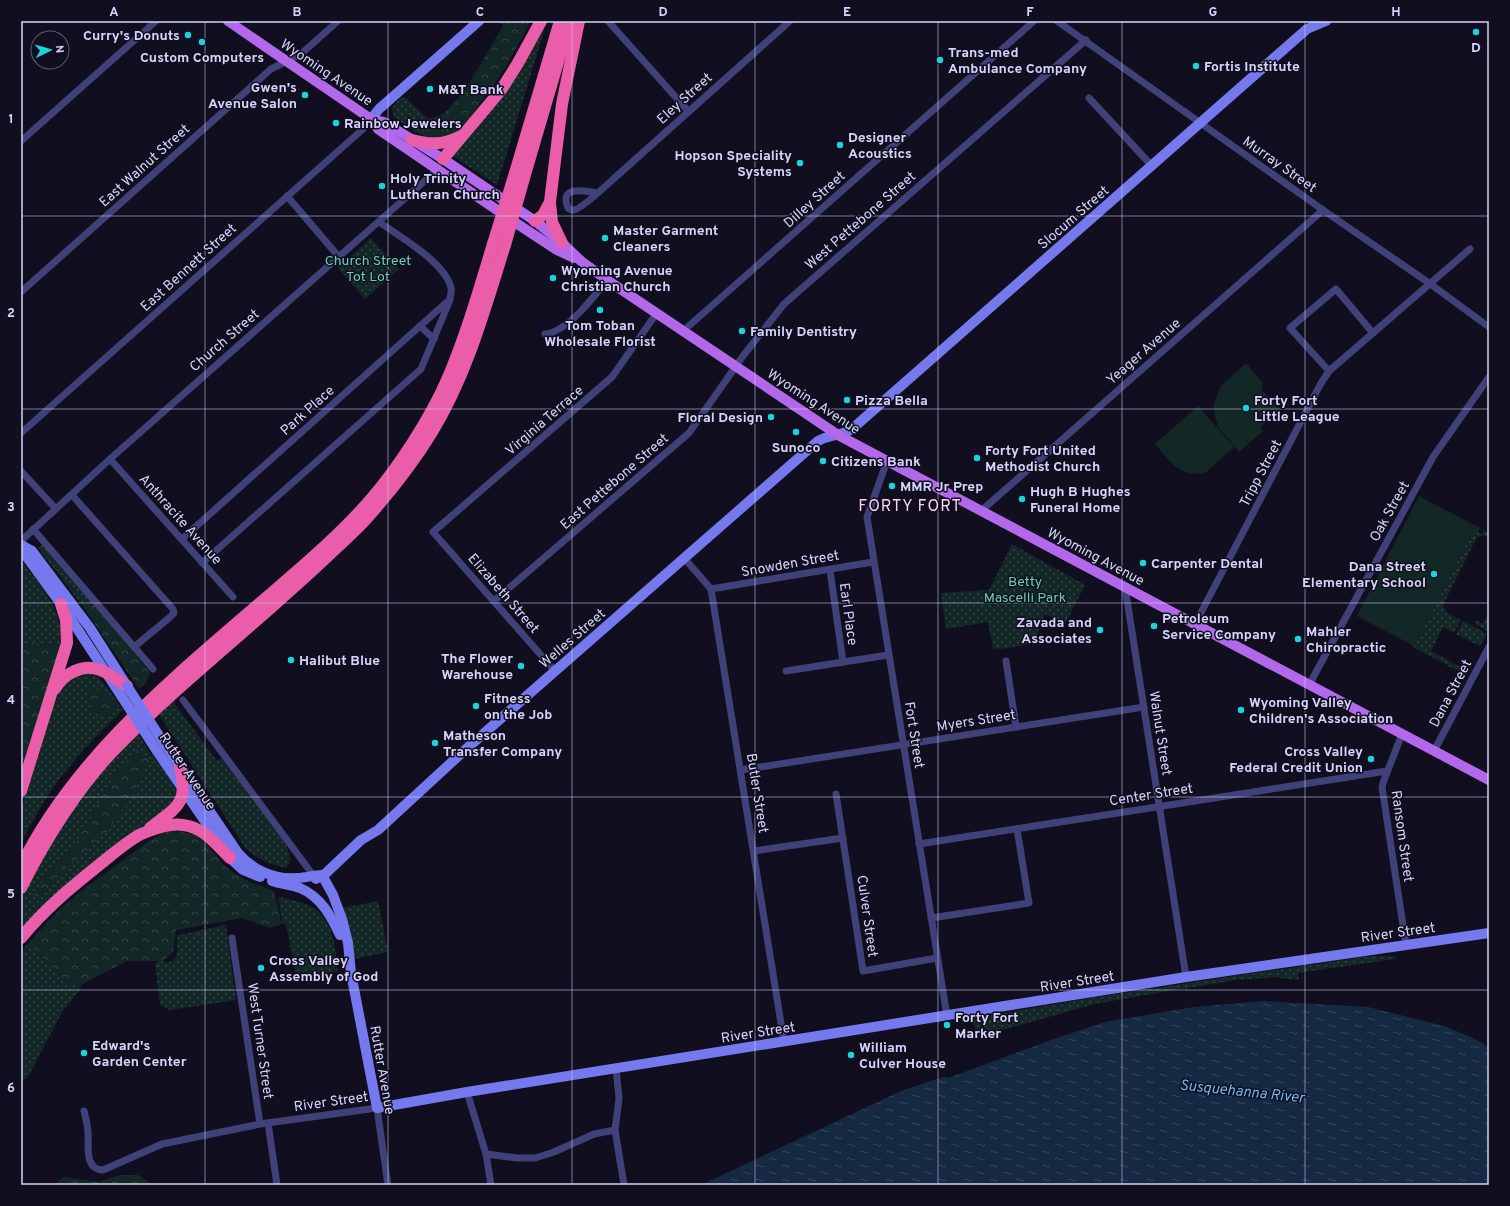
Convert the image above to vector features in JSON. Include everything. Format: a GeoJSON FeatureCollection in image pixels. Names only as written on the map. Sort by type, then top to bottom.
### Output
{"type":"FeatureCollection","features":[{"type":"Feature","properties":{"kind":"highway"},"geometry":{"type":"LineString","coordinates":[[443,159],[491,103],[510,77],[541,21]]}},
{"type":"Feature","properties":{"kind":"highway"},"geometry":{"type":"LineString","coordinates":[[21,888],[50,835],[83,787],[117,746],[325,560],[366,520],[433,431],[451,397],[477,333],[499,245],[570,21]]}},
{"type":"Feature","properties":{"kind":"highway"},"geometry":{"type":"LineString","coordinates":[[562,243],[552,222],[550,202],[570,21]]}},
{"type":"Feature","properties":{"kind":"highway"},"geometry":{"type":"LineString","coordinates":[[412,140],[430,144],[440,144],[464,135]]}},
{"type":"Feature","properties":{"kind":"highway"},"geometry":{"type":"LineString","coordinates":[[535,221],[546,212],[550,202]]}},
{"type":"Feature","properties":{"kind":"highway"},"geometry":{"type":"LineString","coordinates":[[21,866],[57,806],[81,774],[115,735],[168,684],[340,532],[372,498],[394,469],[425,423],[446,383],[499,245]]}},
{"type":"Feature","properties":{"kind":"highway"},"geometry":{"type":"LineString","coordinates":[[21,791],[66,643],[66,620],[61,604]]}},
{"type":"Feature","properties":{"kind":"highway"},"geometry":{"type":"LineString","coordinates":[[48,701],[58,684],[69,674],[88,668],[94,668],[106,672],[124,692]]}},
{"type":"Feature","properties":{"kind":"highway"},"geometry":{"type":"LineString","coordinates":[[21,938],[43,913],[63,894],[110,856],[141,835],[173,810],[182,800],[183,780],[180,767]]}},
{"type":"Feature","properties":{"kind":"highway"},"geometry":{"type":"LineString","coordinates":[[141,835],[168,825],[190,826],[205,834],[230,858]]}},
{"type":"Feature","properties":{"kind":"main road","name":"Wyoming Avenue"},"geometry":{"type":"LineString","coordinates":[[228,21],[371,119],[378,129],[437,170],[557,250],[581,262],[682,332],[838,435],[1489,780]]}},
{"type":"Feature","properties":{"kind":"main road","name":"Wyoming Avenue"},"geometry":{"type":"LineString","coordinates":[[371,119],[384,122],[443,159],[535,221],[562,243],[581,262]]}},
{"type":"Feature","properties":{"kind":"main road","name":"Church Street"},"geometry":{"type":"LineString","coordinates":[[437,170],[443,159]]}},
{"type":"Feature","properties":{"kind":"main road"},"geometry":{"type":"LineString","coordinates":[[522,227],[535,221]]}},
{"type":"Feature","properties":{"kind":"street"},"geometry":{"type":"LineString","coordinates":[[21,141],[156,21]]}},
{"type":"Feature","properties":{"kind":"street","name":"East Walnut Street"},"geometry":{"type":"LineString","coordinates":[[21,292],[271,69],[300,54],[338,21]]}},
{"type":"Feature","properties":{"kind":"street"},"geometry":{"type":"LineString","coordinates":[[371,119],[379,109],[479,21]]}},
{"type":"Feature","properties":{"kind":"street"},"geometry":{"type":"LineString","coordinates":[[608,21],[688,111]]}},
{"type":"Feature","properties":{"kind":"street","name":"Eley Street"},"geometry":{"type":"LineString","coordinates":[[596,193],[790,21]]}},
{"type":"Feature","properties":{"kind":"street","name":"Dilley Street"},"geometry":{"type":"LineString","coordinates":[[682,332],[1034,21]]}},
{"type":"Feature","properties":{"kind":"street","name":"Murray Street"},"geometry":{"type":"LineString","coordinates":[[1057,21],[1086,40],[1489,327]]}},
{"type":"Feature","properties":{"kind":"street","name":"Slocum Street"},"geometry":{"type":"LineString","coordinates":[[838,435],[852,430],[1307,29],[1326,21]]}},
{"type":"Feature","properties":{"kind":"street","name":"West Pettebone Street"},"geometry":{"type":"LineString","coordinates":[[735,367],[784,304],[1086,40]]}},
{"type":"Feature","properties":{"kind":"street"},"geometry":{"type":"LineString","coordinates":[[1089,98],[1152,166]]}},
{"type":"Feature","properties":{"kind":"street","name":"East Bennett Street"},"geometry":{"type":"LineString","coordinates":[[21,433],[363,129],[371,119]]}},
{"type":"Feature","properties":{"kind":"street","name":"Church Street"},"geometry":{"type":"LineString","coordinates":[[21,542],[33,529],[72,496],[110,459],[437,170]]}},
{"type":"Feature","properties":{"kind":"street"},"geometry":{"type":"LineString","coordinates":[[287,196],[339,257]]}},
{"type":"Feature","properties":{"kind":"street","name":"Yeager Avenue"},"geometry":{"type":"LineString","coordinates":[[981,511],[1323,210]]}},
{"type":"Feature","properties":{"kind":"street"},"geometry":{"type":"LineString","coordinates":[[202,563],[421,369],[450,300],[452,289],[446,275],[436,263],[379,222]]}},
{"type":"Feature","properties":{"kind":"street","name":"Tripp Street"},"geometry":{"type":"LineString","coordinates":[[1195,624],[1320,385],[1329,371],[1470,249]]}},
{"type":"Feature","properties":{"kind":"street"},"geometry":{"type":"LineString","coordinates":[[545,334],[554,332],[562,327],[590,301],[607,280]]}},
{"type":"Feature","properties":{"kind":"street"},"geometry":{"type":"LineString","coordinates":[[1329,371],[1290,328],[1336,289],[1373,333]]}},
{"type":"Feature","properties":{"kind":"street","name":"Park Place"},"geometry":{"type":"LineString","coordinates":[[182,539],[450,300]]}},
{"type":"Feature","properties":{"kind":"street","name":"Virginia Terrace"},"geometry":{"type":"LineString","coordinates":[[433,532],[612,377],[656,314]]}},
{"type":"Feature","properties":{"kind":"street"},"geometry":{"type":"LineString","coordinates":[[420,326],[434,339]]}},
{"type":"Feature","properties":{"kind":"street","name":"East Pettebone Street"},"geometry":{"type":"LineString","coordinates":[[494,601],[689,433],[735,367]]}},
{"type":"Feature","properties":{"kind":"street","name":"Oak Street"},"geometry":{"type":"LineString","coordinates":[[1309,685],[1433,458],[1489,376]]}},
{"type":"Feature","properties":{"kind":"street","name":"Welles Street"},"geometry":{"type":"LineString","coordinates":[[320,875],[361,840],[378,830],[466,749],[818,442],[826,437],[838,435]]}},
{"type":"Feature","properties":{"kind":"street","name":"Anthracite Avenue"},"geometry":{"type":"LineString","coordinates":[[110,459],[233,597]]}},
{"type":"Feature","properties":{"kind":"street","name":"Fort Street"},"geometry":{"type":"LineString","coordinates":[[887,461],[867,516],[873,562],[947,1016]]}},
{"type":"Feature","properties":{"kind":"street"},"geometry":{"type":"LineString","coordinates":[[21,471],[56,509]]}},
{"type":"Feature","properties":{"kind":"street"},"geometry":{"type":"LineString","coordinates":[[72,496],[173,609],[174,613],[169,618],[134,647]]}},
{"type":"Feature","properties":{"kind":"street"},"geometry":{"type":"LineString","coordinates":[[33,529],[153,669]]}},
{"type":"Feature","properties":{"kind":"street","name":"Elizabeth Street"},"geometry":{"type":"LineString","coordinates":[[433,532],[555,672]]}},
{"type":"Feature","properties":{"kind":"street","name":"Rutter Avenue"},"geometry":{"type":"LineString","coordinates":[[21,545],[32,551],[90,628],[124,692],[161,748],[183,788],[230,858],[243,870],[270,880],[298,883],[320,875]]}},
{"type":"Feature","properties":{"kind":"street"},"geometry":{"type":"LineString","coordinates":[[21,548],[61,604],[106,672]]}},
{"type":"Feature","properties":{"kind":"street"},"geometry":{"type":"LineString","coordinates":[[684,558],[711,589]]}},
{"type":"Feature","properties":{"kind":"street","name":"Snowden Street"},"geometry":{"type":"LineString","coordinates":[[711,589],[873,562]]}},
{"type":"Feature","properties":{"kind":"street","name":"Earl Place"},"geometry":{"type":"LineString","coordinates":[[830,570],[843,662]]}},
{"type":"Feature","properties":{"kind":"street","name":"Walnut Street"},"geometry":{"type":"LineString","coordinates":[[1125,587],[1186,977]]}},
{"type":"Feature","properties":{"kind":"street","name":"Butler Street"},"geometry":{"type":"LineString","coordinates":[[711,589],[784,1042]]}},
{"type":"Feature","properties":{"kind":"street","name":"Dana Street"},"geometry":{"type":"LineString","coordinates":[[1434,751],[1489,646]]}},
{"type":"Feature","properties":{"kind":"street"},"geometry":{"type":"LineString","coordinates":[[786,671],[888,655]]}},
{"type":"Feature","properties":{"kind":"street"},"geometry":{"type":"LineString","coordinates":[[1006,661],[1016,727]]}},
{"type":"Feature","properties":{"kind":"street","name":"Rutter Avenue"},"geometry":{"type":"LineString","coordinates":[[183,700],[320,875],[333,895],[342,919],[348,943],[349,961],[377,1108],[388,1185]]}},
{"type":"Feature","properties":{"kind":"street","name":"Myers Street"},"geometry":{"type":"LineString","coordinates":[[741,770],[1144,707]]}},
{"type":"Feature","properties":{"kind":"street","name":"Ransom Street"},"geometry":{"type":"LineString","coordinates":[[1402,734],[1382,787],[1406,945]]}},
{"type":"Feature","properties":{"kind":"street","name":"Rutter Avenue"},"geometry":{"type":"LineString","coordinates":[[161,748],[180,767],[238,852],[250,865],[263,872],[281,877],[297,878],[320,875]]}},
{"type":"Feature","properties":{"kind":"street","name":"Center Street"},"geometry":{"type":"LineString","coordinates":[[919,844],[1387,771]]}},
{"type":"Feature","properties":{"kind":"street","name":"Culver Street"},"geometry":{"type":"LineString","coordinates":[[836,794],[863,971],[937,958]]}},
{"type":"Feature","properties":{"kind":"street"},"geometry":{"type":"LineString","coordinates":[[931,918],[1029,903],[1017,828]]}},
{"type":"Feature","properties":{"kind":"street"},"geometry":{"type":"LineString","coordinates":[[754,851],[843,838]]}},
{"type":"Feature","properties":{"kind":"street","name":"Rutter Avenue"},"geometry":{"type":"LineString","coordinates":[[320,875],[349,961]]}},
{"type":"Feature","properties":{"kind":"street"},"geometry":{"type":"LineString","coordinates":[[270,880],[298,887],[315,897],[329,913],[340,935]]}},
{"type":"Feature","properties":{"kind":"street","name":"River Street"},"geometry":{"type":"LineString","coordinates":[[84,1112],[88,1127],[88,1158],[90,1163],[97,1169],[108,1168],[162,1144],[260,1124],[377,1108],[467,1092],[1186,977],[1489,933]]}},
{"type":"Feature","properties":{"kind":"street","name":"West Turner Street"},"geometry":{"type":"LineString","coordinates":[[232,938],[260,1124]]}},
{"type":"Feature","properties":{"kind":"street"},"geometry":{"type":"LineString","coordinates":[[616,1068],[619,1099],[615,1130],[624,1185]]}},
{"type":"Feature","properties":{"kind":"street"},"geometry":{"type":"LineString","coordinates":[[467,1092],[486,1154],[491,1185]]}},
{"type":"Feature","properties":{"kind":"street"},"geometry":{"type":"LineString","coordinates":[[268,1123],[277,1185]]}},
{"type":"Feature","properties":{"kind":"street"},"geometry":{"type":"LineString","coordinates":[[486,1154],[517,1158],[535,1158],[554,1152],[594,1134],[615,1130]]}},
{"type":"Feature","properties":{"kind":"green space"},"geometry":{"type":"Polygon","coordinates":[[[499,21],[531,21],[506,67],[464,126],[453,135],[442,138],[428,137],[417,133],[427,118],[436,117],[442,114],[461,95],[503,26],[499,21]]]}},
{"type":"Feature","properties":{"kind":"green space"},"geometry":{"type":"Polygon","coordinates":[[[545,28],[497,185],[451,155],[539,33],[545,28]]]}},
{"type":"Feature","properties":{"kind":"green space"},"geometry":{"type":"Polygon","coordinates":[[[405,97],[427,118],[417,133],[394,117],[392,108],[399,100],[405,97]]]}},
{"type":"Feature","properties":{"kind":"green space","name":"Church Street Tot Lot"},"geometry":{"type":"Polygon","coordinates":[[[371,238],[399,269],[365,299],[338,268],[371,238]]]}},
{"type":"Feature","properties":{"kind":"green space","name":"Forty Fort Little League"},"geometry":{"type":"Polygon","coordinates":[[[1246,363],[1262,382],[1262,390],[1278,408],[1277,412],[1260,427],[1263,431],[1239,452],[1218,427],[1213,407],[1220,387],[1246,363]]]}},
{"type":"Feature","properties":{"kind":"green space"},"geometry":{"type":"Polygon","coordinates":[[[1198,406],[1234,447],[1205,473],[1196,474],[1188,473],[1176,466],[1155,444],[1198,406]]]}},
{"type":"Feature","properties":{"kind":"green space"},"geometry":{"type":"Polygon","coordinates":[[[1419,496],[1476,526],[1414,646],[1357,616],[1419,496]]]}},
{"type":"Feature","properties":{"kind":"green space"},"geometry":{"type":"Polygon","coordinates":[[[1476,526],[1480,528],[1478,532],[1482,534],[1484,530],[1488,532],[1488,536],[1479,536],[1476,539],[1443,605],[1447,613],[1461,620],[1454,633],[1443,627],[1431,651],[1468,671],[1466,675],[1413,647],[1476,526]]]}},
{"type":"Feature","properties":{"kind":"green space","name":"Betty Mascelli Park"},"geometry":{"type":"Polygon","coordinates":[[[1012,544],[1085,585],[1065,624],[1045,614],[1038,631],[1037,640],[1031,644],[1001,649],[993,648],[988,622],[946,629],[941,593],[989,590],[1012,544]]]}},
{"type":"Feature","properties":{"kind":"green space"},"geometry":{"type":"Polygon","coordinates":[[[42,545],[94,603],[82,605],[38,548],[42,545]]]}},
{"type":"Feature","properties":{"kind":"green space"},"geometry":{"type":"Polygon","coordinates":[[[21,560],[50,600],[55,610],[61,633],[60,646],[29,643],[21,647],[21,560]]]}},
{"type":"Feature","properties":{"kind":"green space"},"geometry":{"type":"Polygon","coordinates":[[[94,603],[150,673],[146,684],[139,689],[82,605],[94,603]]]}},
{"type":"Feature","properties":{"kind":"green space"},"geometry":{"type":"Polygon","coordinates":[[[1489,610],[1488,631],[1474,623],[1476,620],[1483,624],[1489,610]]]}},
{"type":"Feature","properties":{"kind":"green space"},"geometry":{"type":"Polygon","coordinates":[[[1463,621],[1487,634],[1480,646],[1456,634],[1463,621]]]}},
{"type":"Feature","properties":{"kind":"green space"},"geometry":{"type":"Polygon","coordinates":[[[29,643],[60,646],[21,772],[21,647],[29,643]]]}},
{"type":"Feature","properties":{"kind":"green space"},"geometry":{"type":"Polygon","coordinates":[[[93,673],[103,682],[123,710],[91,742],[61,777],[44,801],[21,843],[21,810],[54,706],[61,692],[71,679],[80,674],[93,673]]]}},
{"type":"Feature","properties":{"kind":"green space"},"geometry":{"type":"Polygon","coordinates":[[[91,689],[107,692],[116,705],[116,709],[106,716],[97,716],[93,711],[90,702],[88,692],[91,689]]]}},
{"type":"Feature","properties":{"kind":"green space"},"geometry":{"type":"Polygon","coordinates":[[[173,701],[216,760],[222,759],[285,843],[290,859],[286,868],[253,855],[244,846],[158,713],[173,701]]]}},
{"type":"Feature","properties":{"kind":"green space"},"geometry":{"type":"Polygon","coordinates":[[[138,733],[149,751],[171,778],[177,794],[172,804],[21,931],[21,898],[31,877],[88,786],[138,733]]]}},
{"type":"Feature","properties":{"kind":"green space"},"geometry":{"type":"Polygon","coordinates":[[[136,750],[150,759],[128,803],[107,831],[82,856],[67,866],[39,897],[33,896],[48,873],[72,849],[112,780],[136,750]]]}},
{"type":"Feature","properties":{"kind":"green space"},"geometry":{"type":"Polygon","coordinates":[[[171,831],[192,834],[206,844],[225,866],[232,871],[249,881],[274,891],[282,924],[270,928],[242,918],[176,930],[173,952],[163,961],[127,961],[81,985],[66,982],[28,943],[59,910],[84,889],[149,841],[161,834],[171,831]]]}},
{"type":"Feature","properties":{"kind":"green space"},"geometry":{"type":"Polygon","coordinates":[[[278,897],[308,905],[317,910],[323,917],[332,934],[338,972],[296,976],[286,924],[283,924],[278,897]]]}},
{"type":"Feature","properties":{"kind":"green space"},"geometry":{"type":"Polygon","coordinates":[[[378,901],[388,952],[353,959],[343,908],[378,901]]]}},
{"type":"Feature","properties":{"kind":"green space"},"geometry":{"type":"Polygon","coordinates":[[[226,925],[236,1000],[170,1010],[160,1005],[155,964],[158,961],[168,962],[175,959],[178,935],[226,925]]]}},
{"type":"Feature","properties":{"kind":"green space"},"geometry":{"type":"Polygon","coordinates":[[[28,943],[66,982],[81,985],[80,990],[62,1012],[28,1077],[21,1083],[21,952],[28,943]]]}},
{"type":"Feature","properties":{"kind":"green space"},"geometry":{"type":"Polygon","coordinates":[[[1370,956],[1396,956],[1396,959],[1298,973],[1299,980],[1274,977],[1237,980],[1188,988],[1188,990],[1185,988],[1095,1004],[991,1033],[977,1039],[973,1018],[1122,993],[1370,956]]]}},
{"type":"Feature","properties":{"kind":"green space"},"geometry":{"type":"Polygon","coordinates":[[[121,1175],[138,1175],[153,1185],[55,1185],[63,1177],[98,1182],[121,1175]]]}},
{"type":"Feature","properties":{"kind":"water","name":"Susquehanna River"},"geometry":{"type":"Polygon","coordinates":[[[1263,1001],[1368,1007],[1444,1026],[1473,1038],[1489,1047],[1489,1185],[701,1185],[901,1091],[943,1077],[948,1078],[1105,1022],[1194,1007],[1263,1001]]]}},
{"type":"Feature","properties":{"kind":"place","name":"D"},"geometry":{"type":"Point","coordinates":[1476,32]}},
{"type":"Feature","properties":{"kind":"place","name":"Curry's Donuts"},"geometry":{"type":"Point","coordinates":[188,35]}},
{"type":"Feature","properties":{"kind":"place","name":"Custom Computers"},"geometry":{"type":"Point","coordinates":[202,42]}},
{"type":"Feature","properties":{"kind":"place","name":"Trans-med Ambulance Company"},"geometry":{"type":"Point","coordinates":[940,60]}},
{"type":"Feature","properties":{"kind":"place","name":"Fortis Institute"},"geometry":{"type":"Point","coordinates":[1196,66]}},
{"type":"Feature","properties":{"kind":"place","name":"M&T Bank"},"geometry":{"type":"Point","coordinates":[430,89]}},
{"type":"Feature","properties":{"kind":"place","name":"Gwen's Avenue Salon"},"geometry":{"type":"Point","coordinates":[305,95]}},
{"type":"Feature","properties":{"kind":"place","name":"Rainbow Jewelers"},"geometry":{"type":"Point","coordinates":[336,123]}},
{"type":"Feature","properties":{"kind":"place","name":"Designer Acoustics"},"geometry":{"type":"Point","coordinates":[840,145]}},
{"type":"Feature","properties":{"kind":"place","name":"Hopson Speciality Systems"},"geometry":{"type":"Point","coordinates":[800,163]}},
{"type":"Feature","properties":{"kind":"place","name":"Holy Trinity Lutheran Church"},"geometry":{"type":"Point","coordinates":[382,186]}},
{"type":"Feature","properties":{"kind":"place","name":"Master Garment Cleaners"},"geometry":{"type":"Point","coordinates":[605,238]}},
{"type":"Feature","properties":{"kind":"place","name":"Wyoming Avenue Christian Church"},"geometry":{"type":"Point","coordinates":[553,278]}},
{"type":"Feature","properties":{"kind":"place","name":"Tom Toban Wholesale Florist"},"geometry":{"type":"Point","coordinates":[600,310]}},
{"type":"Feature","properties":{"kind":"place","name":"Family Dentistry"},"geometry":{"type":"Point","coordinates":[742,331]}},
{"type":"Feature","properties":{"kind":"place","name":"Pizza Bella"},"geometry":{"type":"Point","coordinates":[847,400]}},
{"type":"Feature","properties":{"kind":"place","name":"Forty Fort Little League"},"geometry":{"type":"Point","coordinates":[1246,408]}},
{"type":"Feature","properties":{"kind":"place","name":"Floral Design"},"geometry":{"type":"Point","coordinates":[771,417]}},
{"type":"Feature","properties":{"kind":"place","name":"Sunoco"},"geometry":{"type":"Point","coordinates":[796,432]}},
{"type":"Feature","properties":{"kind":"place","name":"Forty Fort United Methodist Church"},"geometry":{"type":"Point","coordinates":[977,458]}},
{"type":"Feature","properties":{"kind":"place","name":"Citizens Bank"},"geometry":{"type":"Point","coordinates":[823,461]}},
{"type":"Feature","properties":{"kind":"place","name":"MMR Jr Prep"},"geometry":{"type":"Point","coordinates":[892,486]}},
{"type":"Feature","properties":{"kind":"place","name":"Hugh B Hughes Funeral Home"},"geometry":{"type":"Point","coordinates":[1022,499]}},
{"type":"Feature","properties":{"kind":"place","name":"Carpenter Dental"},"geometry":{"type":"Point","coordinates":[1143,563]}},
{"type":"Feature","properties":{"kind":"place","name":"Dana Street Elementary School"},"geometry":{"type":"Point","coordinates":[1434,574]}},
{"type":"Feature","properties":{"kind":"place","name":"Petroleum Service Company"},"geometry":{"type":"Point","coordinates":[1154,626]}},
{"type":"Feature","properties":{"kind":"place","name":"Zavada and Associates"},"geometry":{"type":"Point","coordinates":[1100,630]}},
{"type":"Feature","properties":{"kind":"place","name":"Mahler Chiropractic"},"geometry":{"type":"Point","coordinates":[1298,639]}},
{"type":"Feature","properties":{"kind":"place","name":"Halibut Blue"},"geometry":{"type":"Point","coordinates":[291,660]}},
{"type":"Feature","properties":{"kind":"place","name":"The Flower Warehouse"},"geometry":{"type":"Point","coordinates":[521,666]}},
{"type":"Feature","properties":{"kind":"place","name":"Fitness on the Job"},"geometry":{"type":"Point","coordinates":[476,706]}},
{"type":"Feature","properties":{"kind":"place","name":"Wyoming Valley Children's Association"},"geometry":{"type":"Point","coordinates":[1241,710]}},
{"type":"Feature","properties":{"kind":"place","name":"Matheson Transfer Company"},"geometry":{"type":"Point","coordinates":[435,743]}},
{"type":"Feature","properties":{"kind":"place","name":"Cross Valley Federal Credit Union"},"geometry":{"type":"Point","coordinates":[1371,759]}},
{"type":"Feature","properties":{"kind":"place","name":"Cross Valley Assembly of God"},"geometry":{"type":"Point","coordinates":[261,968]}},
{"type":"Feature","properties":{"kind":"place","name":"Forty Fort Marker"},"geometry":{"type":"Point","coordinates":[947,1025]}},
{"type":"Feature","properties":{"kind":"place","name":"Edward's Garden Center"},"geometry":{"type":"Point","coordinates":[84,1053]}},
{"type":"Feature","properties":{"kind":"place","name":"William Culver House"},"geometry":{"type":"Point","coordinates":[851,1055]}},
{"type":"Feature","properties":{"kind":"district","name":"FORTY FORT"},"geometry":{"type":"Point","coordinates":[910,505]}}]}
